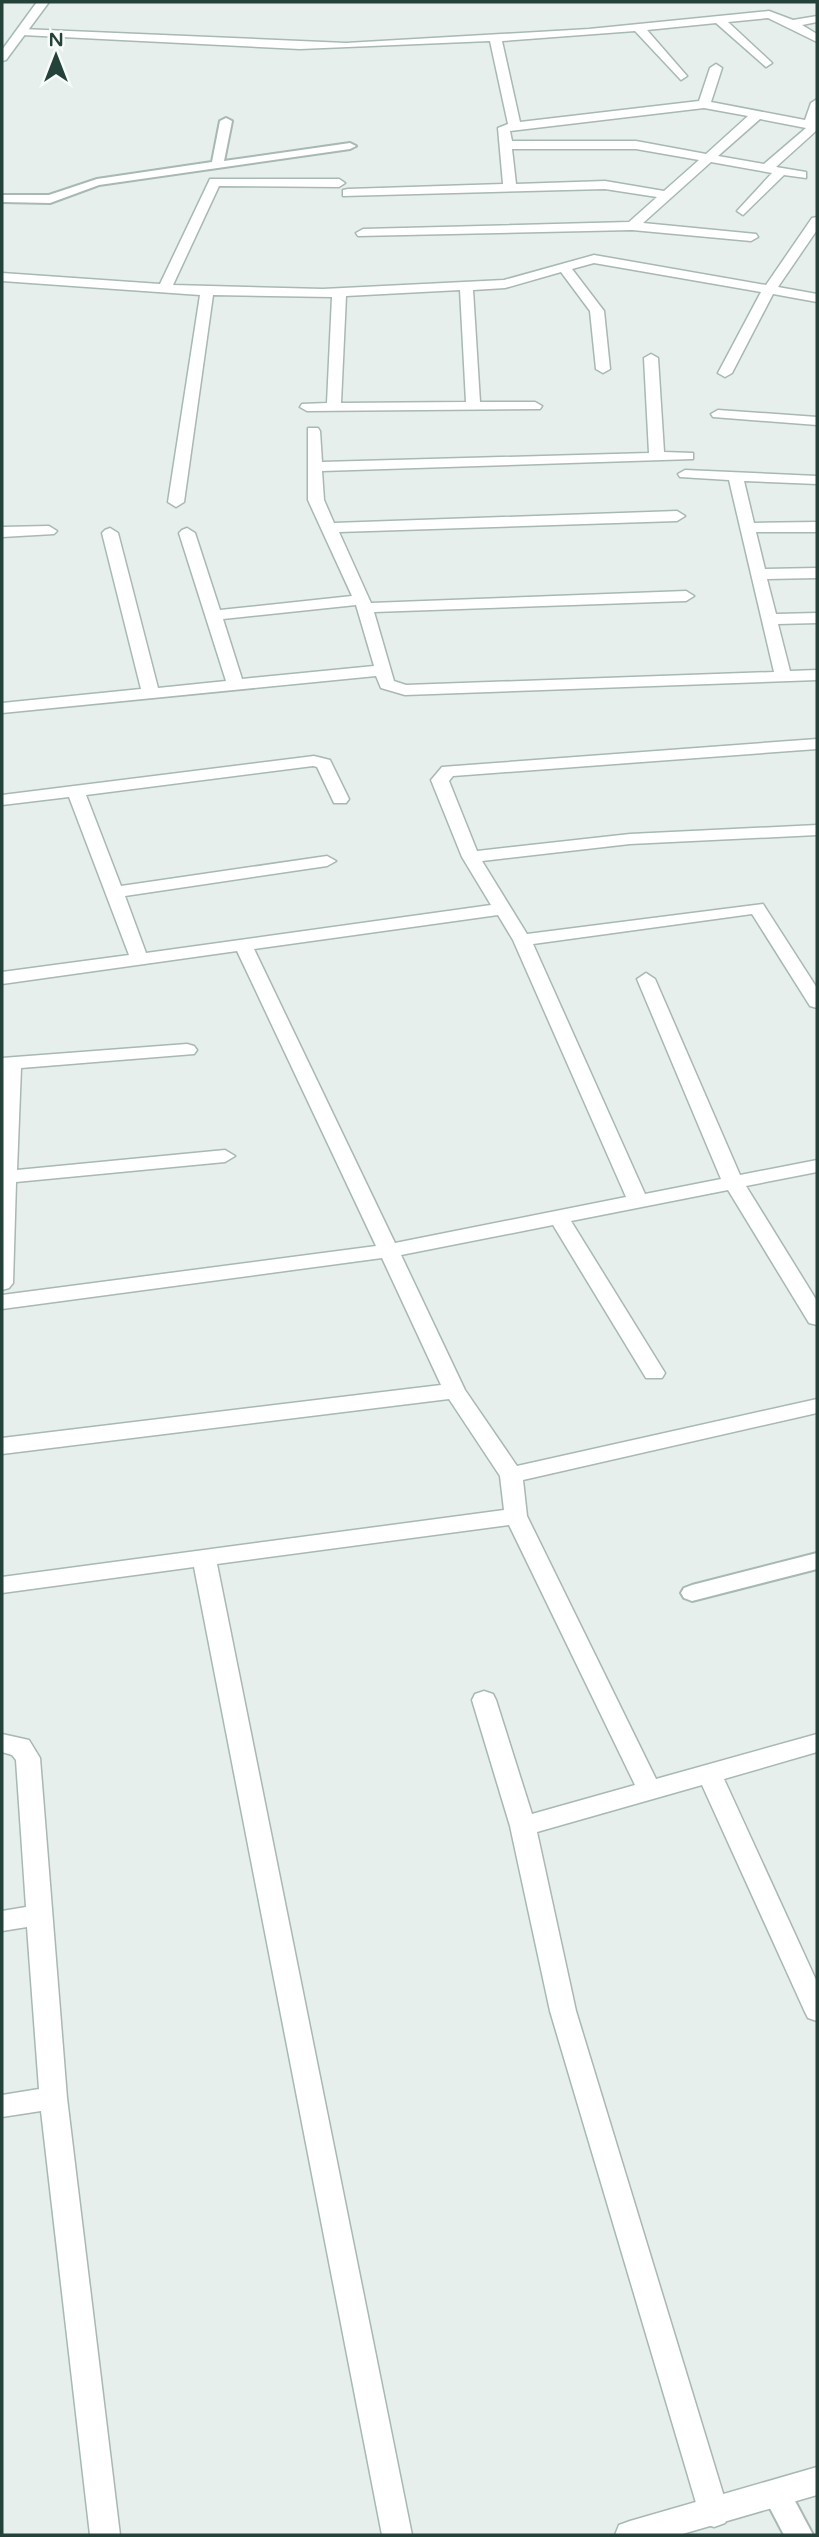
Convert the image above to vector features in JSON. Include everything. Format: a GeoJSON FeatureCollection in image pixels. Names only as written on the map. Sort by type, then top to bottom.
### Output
{"type":"FeatureCollection","features":[{"type":"Feature","properties":{"kind":"street"},"geometry":{"type":"LineString","coordinates":[[2,58],[43,2]]}},
{"type":"Feature","properties":{"kind":"street"},"geometry":{"type":"LineString","coordinates":[[22,33],[300,46],[640,29],[769,14],[817,39]]}},
{"type":"Feature","properties":{"kind":"street"},"geometry":{"type":"LineString","coordinates":[[792,24],[817,19]]}},
{"type":"Feature","properties":{"kind":"street"},"geometry":{"type":"LineString","coordinates":[[721,21],[766,63]]}},
{"type":"Feature","properties":{"kind":"street"},"geometry":{"type":"LineString","coordinates":[[640,29],[681,76]]}},
{"type":"Feature","properties":{"kind":"street"},"geometry":{"type":"LineString","coordinates":[[495,37],[514,125]]}},
{"type":"Feature","properties":{"kind":"street"},"geometry":{"type":"LineString","coordinates":[[704,104],[716,68]]}},
{"type":"Feature","properties":{"kind":"street"},"geometry":{"type":"LineString","coordinates":[[767,169],[814,126],[817,103]]}},
{"type":"Feature","properties":{"kind":"street"},"geometry":{"type":"LineString","coordinates":[[510,188],[504,128],[514,125],[704,104],[814,126]]}},
{"type":"Feature","properties":{"kind":"street"},"geometry":{"type":"LineString","coordinates":[[632,226],[757,115]]}},
{"type":"Feature","properties":{"kind":"street"},"geometry":{"type":"LineString","coordinates":[[504,145],[636,145],[802,176]]}},
{"type":"Feature","properties":{"kind":"street"},"geometry":{"type":"LineString","coordinates":[[743,211],[781,172]]}},
{"type":"Feature","properties":{"kind":"street"},"geometry":{"type":"LineString","coordinates":[[165,288],[214,182],[343,188],[605,185],[667,195]]}},
{"type":"Feature","properties":{"kind":"street"},"geometry":{"type":"LineString","coordinates":[[725,373],[769,290],[817,217]]}},
{"type":"Feature","properties":{"kind":"street"},"geometry":{"type":"LineString","coordinates":[[363,233],[632,226],[751,237]]}},
{"type":"Feature","properties":{"kind":"street"},"geometry":{"type":"LineString","coordinates":[[2,277],[207,291],[339,292],[505,285],[594,259],[817,298]]}},
{"type":"Feature","properties":{"kind":"street"},"geometry":{"type":"LineString","coordinates":[[564,267],[597,311],[603,369]]}},
{"type":"Feature","properties":{"kind":"street"},"geometry":{"type":"LineString","coordinates":[[466,286],[473,406]]}},
{"type":"Feature","properties":{"kind":"street"},"geometry":{"type":"LineString","coordinates":[[176,502],[207,291]]}},
{"type":"Feature","properties":{"kind":"street"},"geometry":{"type":"LineString","coordinates":[[334,407],[339,292]]}},
{"type":"Feature","properties":{"kind":"street"},"geometry":{"type":"LineString","coordinates":[[651,358],[657,457]]}},
{"type":"Feature","properties":{"kind":"street"},"geometry":{"type":"LineString","coordinates":[[307,407],[535,406]]}},
{"type":"Feature","properties":{"kind":"street"},"geometry":{"type":"LineString","coordinates":[[718,414],[817,421]]}},
{"type":"Feature","properties":{"kind":"street"},"geometry":{"type":"LineString","coordinates":[[313,431],[316,500],[364,604],[387,684],[405,690],[817,675]]}},
{"type":"Feature","properties":{"kind":"street"},"geometry":{"type":"LineString","coordinates":[[315,467],[688,456]]}},
{"type":"Feature","properties":{"kind":"street"},"geometry":{"type":"LineString","coordinates":[[685,474],[817,481]]}},
{"type":"Feature","properties":{"kind":"street"},"geometry":{"type":"LineString","coordinates":[[736,476],[783,677]]}},
{"type":"Feature","properties":{"kind":"street"},"geometry":{"type":"LineString","coordinates":[[329,528],[677,516]]}},
{"type":"Feature","properties":{"kind":"street"},"geometry":{"type":"LineString","coordinates":[[748,528],[817,527]]}},
{"type":"Feature","properties":{"kind":"street"},"geometry":{"type":"LineString","coordinates":[[2,532],[49,531]]}},
{"type":"Feature","properties":{"kind":"street"},"geometry":{"type":"LineString","coordinates":[[110,533],[150,694]]}},
{"type":"Feature","properties":{"kind":"street"},"geometry":{"type":"LineString","coordinates":[[187,533],[236,685]]}},
{"type":"Feature","properties":{"kind":"street"},"geometry":{"type":"LineString","coordinates":[[759,574],[817,573]]}},
{"type":"Feature","properties":{"kind":"street"},"geometry":{"type":"LineString","coordinates":[[213,615],[364,604],[686,596]]}},
{"type":"Feature","properties":{"kind":"street"},"geometry":{"type":"LineString","coordinates":[[770,619],[817,618]]}},
{"type":"Feature","properties":{"kind":"street"},"geometry":{"type":"LineString","coordinates":[[2,708],[384,670]]}},
{"type":"Feature","properties":{"kind":"street"},"geometry":{"type":"LineString","coordinates":[[637,1199],[522,940],[471,858],[440,780],[448,772],[817,744]]}},
{"type":"Feature","properties":{"kind":"street"},"geometry":{"type":"LineString","coordinates":[[2,800],[314,761],[324,764],[340,799]]}},
{"type":"Feature","properties":{"kind":"street"},"geometry":{"type":"LineString","coordinates":[[76,791],[140,960]]}},
{"type":"Feature","properties":{"kind":"street"},"geometry":{"type":"LineString","coordinates":[[471,858],[630,839],[817,830]]}},
{"type":"Feature","properties":{"kind":"street"},"geometry":{"type":"LineString","coordinates":[[114,892],[327,861]]}},
{"type":"Feature","properties":{"kind":"street"},"geometry":{"type":"LineString","coordinates":[[522,940],[757,908],[817,1002]]}},
{"type":"Feature","properties":{"kind":"street"},"geometry":{"type":"LineString","coordinates":[[2,978],[244,947],[503,909]]}},
{"type":"Feature","properties":{"kind":"street"},"geometry":{"type":"LineString","coordinates":[[244,947],[455,1391],[511,1475],[516,1516],[649,1789]]}},
{"type":"Feature","properties":{"kind":"street"},"geometry":{"type":"LineString","coordinates":[[646,979],[733,1182],[814,1306]]}},
{"type":"Feature","properties":{"kind":"street"},"geometry":{"type":"LineString","coordinates":[[2,1283],[6,1063],[187,1050]]}},
{"type":"Feature","properties":{"kind":"street"},"geometry":{"type":"LineString","coordinates":[[6,1177],[225,1156]]}},
{"type":"Feature","properties":{"kind":"street"},"geometry":{"type":"LineString","coordinates":[[2,1302],[387,1251],[637,1199],[817,1166]]}},
{"type":"Feature","properties":{"kind":"street"},"geometry":{"type":"LineString","coordinates":[[557,1215],[654,1373]]}},
{"type":"Feature","properties":{"kind":"street"},"geometry":{"type":"LineString","coordinates":[[2,1446],[455,1391]]}},
{"type":"Feature","properties":{"kind":"street"},"geometry":{"type":"LineString","coordinates":[[511,1475],[817,1406]]}},
{"type":"Feature","properties":{"kind":"street"},"geometry":{"type":"LineString","coordinates":[[2,1585],[516,1516]]}},
{"type":"Feature","properties":{"kind":"street"},"geometry":{"type":"LineString","coordinates":[[204,1558],[397,2535]]}},
{"type":"Feature","properties":{"kind":"street"},"geometry":{"type":"LineString","coordinates":[[484,1700],[523,1826],[563,2011],[714,2513]]}},
{"type":"Feature","properties":{"kind":"street"},"geometry":{"type":"LineString","coordinates":[[523,1826],[817,1742]]}},
{"type":"Feature","properties":{"kind":"street"},"geometry":{"type":"LineString","coordinates":[[2,1743],[20,1746],[28,1758],[37,1915],[53,2098],[105,2535]]}},
{"type":"Feature","properties":{"kind":"street"},"geometry":{"type":"LineString","coordinates":[[708,1772],[817,2010]]}},
{"type":"Feature","properties":{"kind":"street"},"geometry":{"type":"LineString","coordinates":[[2,1921],[37,1915]]}},
{"type":"Feature","properties":{"kind":"street"},"geometry":{"type":"LineString","coordinates":[[2,2106],[53,2098]]}},
{"type":"Feature","properties":{"kind":"street"},"geometry":{"type":"LineString","coordinates":[[630,2535],[714,2513],[817,2481]]}},
{"type":"Feature","properties":{"kind":"lane"},"geometry":{"type":"LineString","coordinates":[[217,166],[226,121]]}},
{"type":"Feature","properties":{"kind":"lane"},"geometry":{"type":"LineString","coordinates":[[2,199],[50,199],[97,182],[350,146]]}},
{"type":"Feature","properties":{"kind":"lane"},"geometry":{"type":"LineString","coordinates":[[692,1593],[817,1561]]}},
{"type":"Feature","properties":{"kind":"lane"},"geometry":{"type":"LineString","coordinates":[[776,2493],[799,2535]]}}]}
